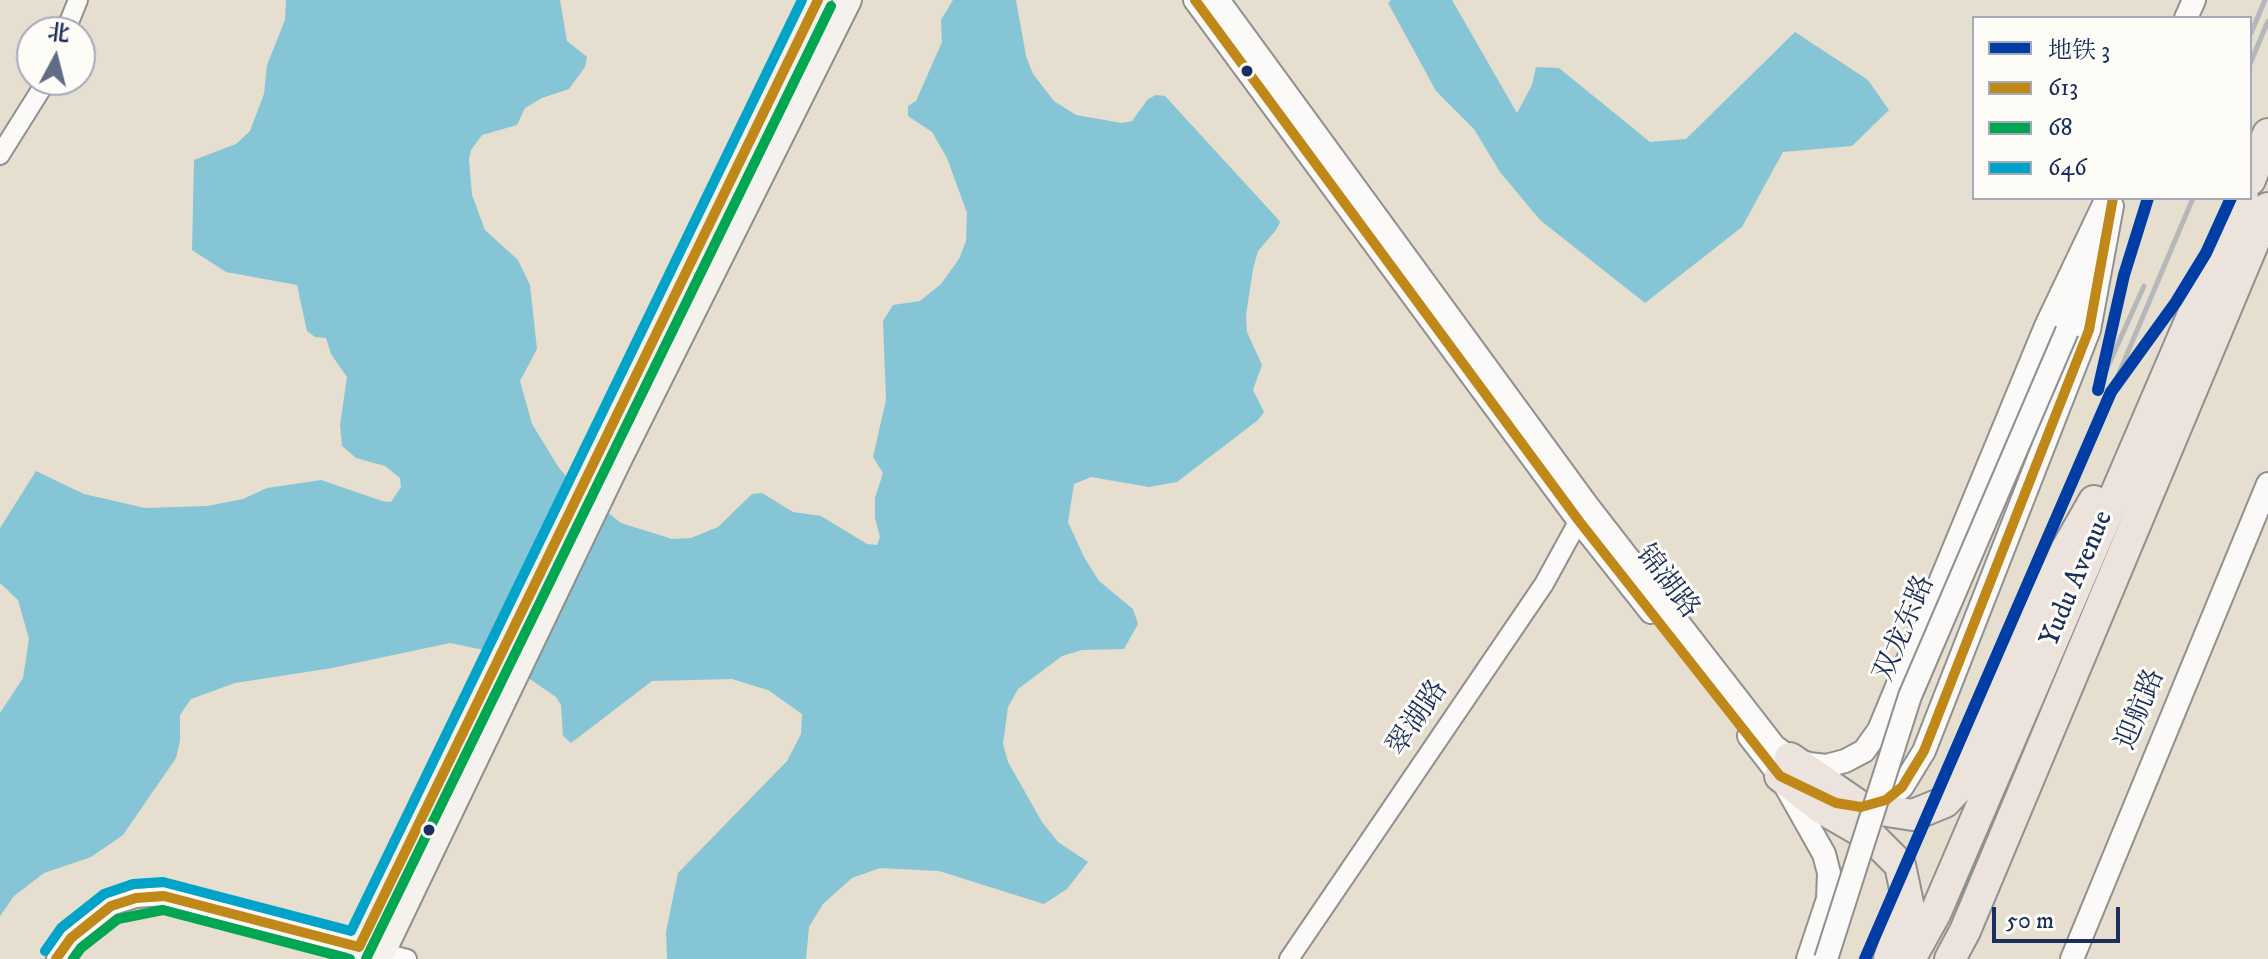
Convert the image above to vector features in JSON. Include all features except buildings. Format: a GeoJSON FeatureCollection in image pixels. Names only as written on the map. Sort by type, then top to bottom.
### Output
{"type":"FeatureCollection","features":[{"type":"Feature","properties":{"kind":"highway"},"geometry":{"type":"LineString","coordinates":[[2252,175],[2268,134]]}},
{"type":"Feature","properties":{"kind":"highway","name":"Yudu Avenue"},"geometry":{"type":"LineString","coordinates":[[1910,959],[1935,914],[2242,200]]}},
{"type":"Feature","properties":{"kind":"highway","name":"Yudu Avenue"},"geometry":{"type":"LineString","coordinates":[[1950,959],[1978,901],[2268,208]]}},
{"type":"Feature","properties":{"kind":"highway"},"geometry":{"type":"LineString","coordinates":[[1785,767],[1861,807],[1913,815],[1945,802],[1959,787],[2066,550],[2160,388]]}},
{"type":"Feature","properties":{"kind":"highway"},"geometry":{"type":"LineString","coordinates":[[1785,767],[1821,808],[1873,838],[1900,865],[1908,903],[1889,959]]}},
{"type":"Feature","properties":{"kind":"main road"},"geometry":{"type":"LineString","coordinates":[[383,953],[485,711],[607,457],[818,0]]}},
{"type":"Feature","properties":{"kind":"main road"},"geometry":{"type":"LineString","coordinates":[[607,457],[848,0]]}},
{"type":"Feature","properties":{"kind":"street","name":"锦湖路"},"geometry":{"type":"LineString","coordinates":[[1195,0],[1583,513],[1785,767],[1824,854],[1829,873],[1828,899],[1808,959]]}},
{"type":"Feature","properties":{"kind":"street","name":"锦湖路"},"geometry":{"type":"LineString","coordinates":[[1218,0],[1583,513]]}},
{"type":"Feature","properties":{"kind":"street"},"geometry":{"type":"LineString","coordinates":[[0,155],[37,96]]}},
{"type":"Feature","properties":{"kind":"street"},"geometry":{"type":"LineString","coordinates":[[1785,767],[1826,766],[1845,761],[1864,751],[1879,730],[2046,326],[2109,200]]}},
{"type":"Feature","properties":{"kind":"street","name":"双龙东路"},"geometry":{"type":"LineString","coordinates":[[1826,959],[1910,696],[2067,331],[2109,200]]}},
{"type":"Feature","properties":{"kind":"street"},"geometry":{"type":"LineString","coordinates":[[1861,807],[1886,800],[1902,787],[1924,751],[2089,330],[2110,200]]}},
{"type":"Feature","properties":{"kind":"street","name":"迎航路"},"geometry":{"type":"LineString","coordinates":[[2072,959],[2268,484]]}},
{"type":"Feature","properties":{"kind":"street","name":"翠湖路"},"geometry":{"type":"LineString","coordinates":[[1289,959],[1544,584],[1583,513]]}},
{"type":"Feature","properties":{"kind":"street"},"geometry":{"type":"LineString","coordinates":[[56,959],[71,938],[111,906],[136,898],[164,896],[383,953]]}},
{"type":"Feature","properties":{"kind":"water"},"geometry":{"type":"Polygon","coordinates":[[[286,0],[560,0],[567,41],[587,57],[585,67],[569,89],[542,98],[525,108],[517,125],[482,135],[471,150],[469,159],[472,195],[485,230],[518,260],[530,285],[537,349],[520,381],[532,424],[559,468],[577,488],[621,523],[672,539],[691,538],[718,527],[752,494],[762,493],[793,512],[821,516],[867,544],[877,545],[880,537],[875,518],[875,498],[883,473],[873,457],[886,400],[883,321],[893,305],[920,301],[941,284],[959,259],[966,241],[967,213],[947,158],[932,132],[908,116],[908,106],[916,101],[942,42],[941,20],[953,0],[1016,0],[1026,56],[1033,74],[1054,101],[1076,115],[1122,123],[1132,121],[1148,99],[1156,95],[1165,96],[1276,217],[1280,222],[1276,230],[1258,251],[1246,315],[1247,332],[1262,365],[1253,390],[1264,412],[1258,420],[1177,482],[1149,487],[1091,477],[1074,484],[1068,522],[1084,557],[1099,581],[1133,609],[1138,624],[1124,649],[1082,650],[1062,656],[1018,689],[1008,707],[1003,744],[1008,762],[1042,822],[1058,842],[1088,862],[1067,889],[1044,904],[939,871],[880,868],[852,878],[823,904],[809,927],[806,959],[667,959],[666,932],[678,873],[787,761],[801,734],[802,714],[768,690],[732,679],[652,681],[571,743],[563,736],[561,705],[556,697],[489,651],[450,643],[332,668],[235,683],[191,699],[180,715],[180,741],[176,758],[123,835],[91,857],[44,873],[14,896],[0,916],[0,713],[23,678],[29,639],[18,600],[0,583],[0,528],[36,471],[84,494],[145,508],[207,506],[243,499],[267,488],[321,480],[391,502],[401,487],[400,478],[385,466],[356,458],[342,446],[340,425],[347,377],[331,354],[326,338],[315,337],[307,331],[297,285],[226,272],[192,250],[194,160],[236,144],[250,131],[264,94],[267,65],[285,20],[286,0]]]}},
{"type":"Feature","properties":{"kind":"water"},"geometry":{"type":"Polygon","coordinates":[[[1391,0],[1452,0],[1517,113],[1532,85],[1536,67],[1559,68],[1650,142],[1686,139],[1795,32],[1868,80],[1889,110],[1852,146],[1783,152],[1742,227],[1645,303],[1540,220],[1500,172],[1474,129],[1436,91],[1388,3],[1391,0]]]}},
{"type":"Feature","properties":{"kind":"railway"},"geometry":{"type":"LineString","coordinates":[[2252,31],[2265,0]]}},
{"type":"Feature","properties":{"kind":"railway"},"geometry":{"type":"LineString","coordinates":[[2252,59],[2268,21]]}},
{"type":"Feature","properties":{"kind":"railway"},"geometry":{"type":"LineString","coordinates":[[2111,392],[2192,200]]}},
{"type":"Feature","properties":{"kind":"railway"},"geometry":{"type":"LineString","coordinates":[[2099,386],[2144,286]]}},
{"type":"Feature","properties":{"kind":"metro line","name":"3"},"geometry":{"type":"LineString","coordinates":[[2098,390],[2124,275],[2147,200]]}},
{"type":"Feature","properties":{"kind":"metro line","name":"3"},"geometry":{"type":"LineString","coordinates":[[1865,959],[2111,392],[2176,302],[2206,253],[2230,200]]}},
{"type":"Feature","properties":{"kind":"transit line","name":"646"},"geometry":{"type":"LineString","coordinates":[[45,951],[61,928],[104,894],[133,884],[163,882],[351,931],[802,0]]}},
{"type":"Feature","properties":{"kind":"transit line","name":"613"},"geometry":{"type":"LineString","coordinates":[[56,959],[71,938],[111,906],[136,898],[164,896],[359,947],[818,0]]}},
{"type":"Feature","properties":{"kind":"transit line","name":"613"},"geometry":{"type":"LineString","coordinates":[[1195,0],[1579,521],[1780,776],[1836,803],[1861,807],[1886,800],[1902,787],[1924,751],[2089,330],[2113,200]]}},
{"type":"Feature","properties":{"kind":"transit line","name":"68"},"geometry":{"type":"LineString","coordinates":[[366,959],[831,6]]}},
{"type":"Feature","properties":{"kind":"transit line","name":"68"},"geometry":{"type":"LineString","coordinates":[[73,959],[81,948],[118,919],[163,910],[350,959]]}}]}
